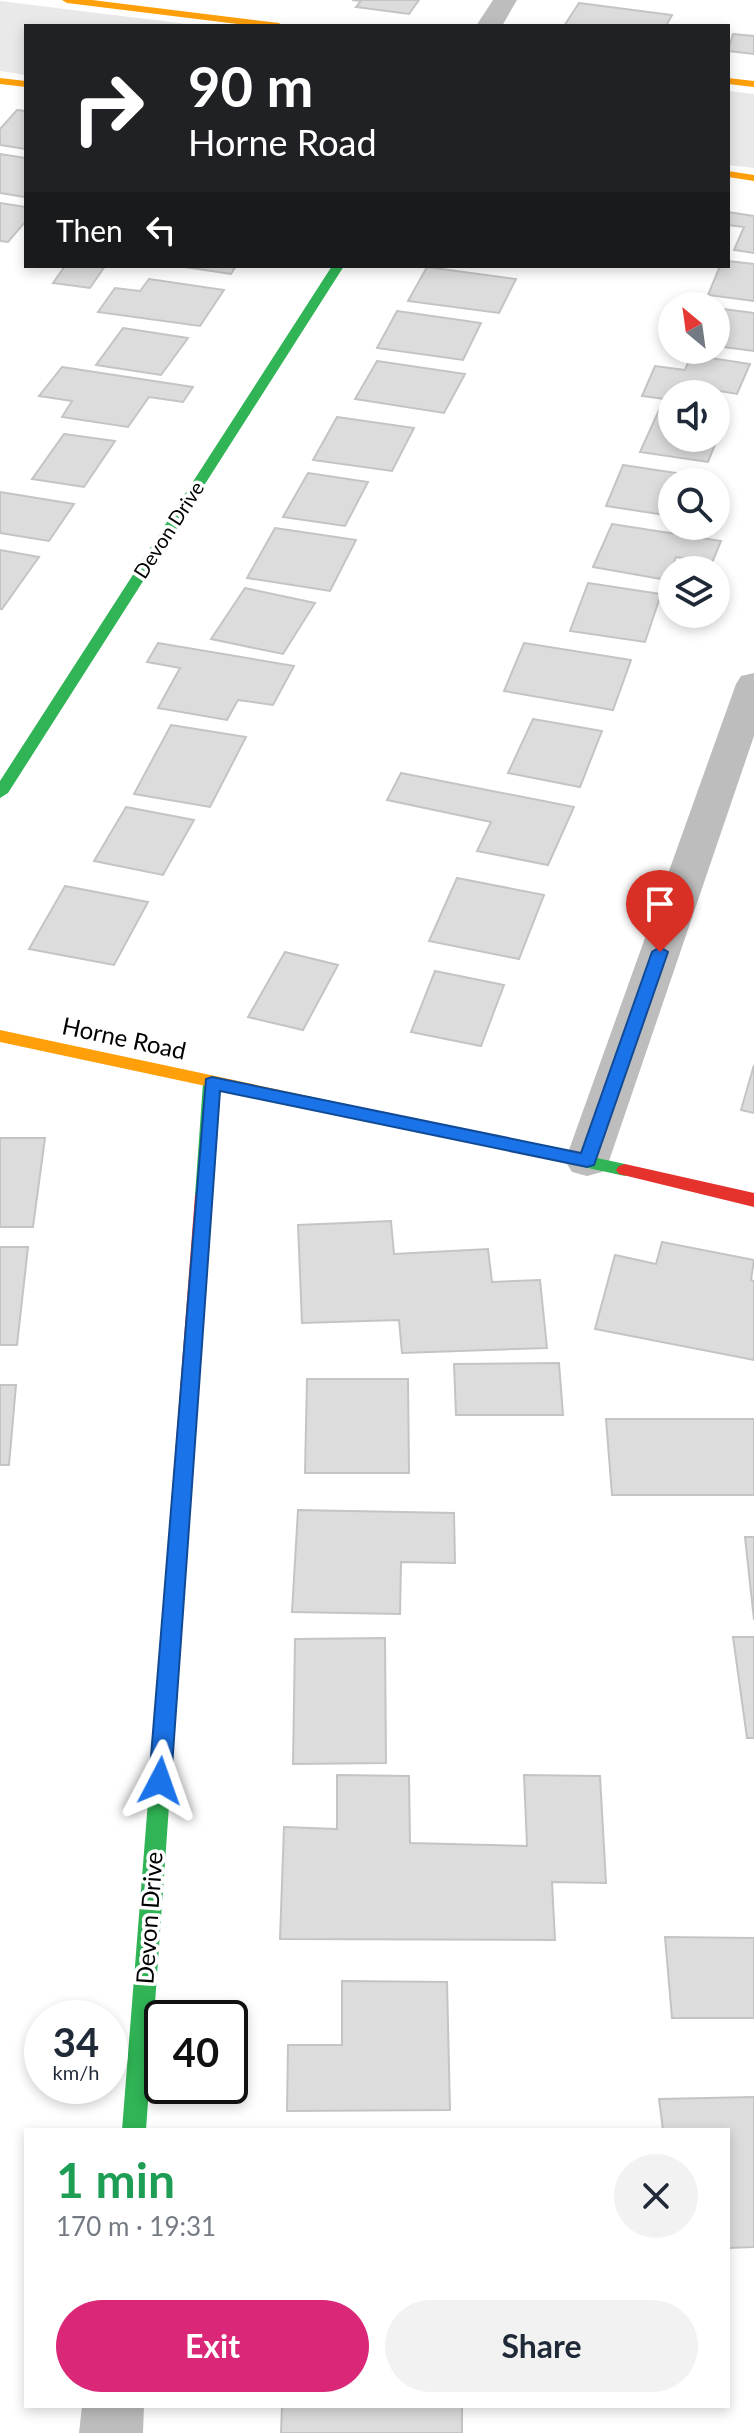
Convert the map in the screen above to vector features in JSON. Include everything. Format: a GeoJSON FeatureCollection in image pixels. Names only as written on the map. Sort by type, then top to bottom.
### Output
{"type":"FeatureCollection","features":[{"type":"Feature","properties":{"kind":"street"},"geometry":{"type":"LineString","coordinates":[[67,0],[263,24]]}},
{"type":"Feature","properties":{"kind":"street"},"geometry":{"type":"LineString","coordinates":[[490,24],[505,0]]}},
{"type":"Feature","properties":{"kind":"street"},"geometry":{"type":"LineString","coordinates":[[0,81],[24,84]]}},
{"type":"Feature","properties":{"kind":"street"},"geometry":{"type":"LineString","coordinates":[[730,81],[754,84]]}},
{"type":"Feature","properties":{"kind":"street"},"geometry":{"type":"LineString","coordinates":[[730,174],[754,178]]}},
{"type":"Feature","properties":{"kind":"street","name":"Devon Drive"},"geometry":{"type":"LineString","coordinates":[[0,793],[337,268]]}},
{"type":"Feature","properties":{"kind":"street"},"geometry":{"type":"LineString","coordinates":[[587,1161],[754,684]]}},
{"type":"Feature","properties":{"kind":"street","name":"Horne Road"},"geometry":{"type":"LineString","coordinates":[[0,1036],[587,1161],[754,1200]]}},
{"type":"Feature","properties":{"kind":"street","name":"Devon Drive"},"geometry":{"type":"LineString","coordinates":[[134,2128],[212,1083]]}},
{"type":"Feature","properties":{"kind":"street"},"geometry":{"type":"LineString","coordinates":[[111,2433],[113,2408]]}},
{"type":"Feature","properties":{"kind":"shaded area"},"geometry":{"type":"Polygon","coordinates":[[[0,1],[187,24],[24,24],[24,75],[0,71],[0,1]]]}},
{"type":"Feature","properties":{"kind":"shaded area"},"geometry":{"type":"Polygon","coordinates":[[[730,91],[754,94],[754,168],[730,165],[730,91]]]}},
{"type":"Feature","properties":{"kind":"building"},"geometry":{"type":"Polygon","coordinates":[[[352,0],[419,0],[409,14],[356,7],[361,1],[352,0]]]}},
{"type":"Feature","properties":{"kind":"building"},"geometry":{"type":"Polygon","coordinates":[[[579,3],[672,15],[667,24],[565,24],[579,3]]]}},
{"type":"Feature","properties":{"kind":"building"},"geometry":{"type":"Polygon","coordinates":[[[733,34],[754,36],[754,54],[730,51],[733,34]]]}},
{"type":"Feature","properties":{"kind":"building"},"geometry":{"type":"Polygon","coordinates":[[[17,110],[24,111],[24,149],[0,145],[0,129],[17,110]]]}},
{"type":"Feature","properties":{"kind":"building"},"geometry":{"type":"Polygon","coordinates":[[[0,154],[24,158],[24,197],[0,193],[0,154]]]}},
{"type":"Feature","properties":{"kind":"building"},"geometry":{"type":"Polygon","coordinates":[[[0,203],[24,207],[24,223],[8,242],[0,241],[0,203]]]}},
{"type":"Feature","properties":{"kind":"building"},"geometry":{"type":"Polygon","coordinates":[[[730,212],[754,216],[754,253],[734,250],[744,227],[730,225],[730,212]]]}},
{"type":"Feature","properties":{"kind":"building"},"geometry":{"type":"Polygon","coordinates":[[[730,261],[754,264],[754,301],[730,298],[730,292],[709,292],[719,268],[730,268],[730,261]]]}},
{"type":"Feature","properties":{"kind":"building"},"geometry":{"type":"Polygon","coordinates":[[[64,268],[104,268],[90,288],[53,283],[64,268]]]}},
{"type":"Feature","properties":{"kind":"building"},"geometry":{"type":"Polygon","coordinates":[[[191,268],[235,268],[231,274],[191,268]]]}},
{"type":"Feature","properties":{"kind":"building"},"geometry":{"type":"Polygon","coordinates":[[[426,268],[516,279],[499,313],[408,301],[426,268]]]}},
{"type":"Feature","properties":{"kind":"building"},"geometry":{"type":"Polygon","coordinates":[[[149,279],[224,290],[200,326],[98,312],[115,288],[140,291],[149,279]]]}},
{"type":"Feature","properties":{"kind":"building"},"geometry":{"type":"Polygon","coordinates":[[[730,310],[754,313],[754,351],[730,348],[730,310]]]}},
{"type":"Feature","properties":{"kind":"building"},"geometry":{"type":"Polygon","coordinates":[[[397,311],[481,323],[463,360],[377,348],[397,311]]]}},
{"type":"Feature","properties":{"kind":"building"},"geometry":{"type":"Polygon","coordinates":[[[123,328],[188,338],[161,375],[96,365],[123,328]]]}},
{"type":"Feature","properties":{"kind":"building"},"geometry":{"type":"Polygon","coordinates":[[[377,361],[465,374],[444,413],[355,399],[377,361]]]}},
{"type":"Feature","properties":{"kind":"building"},"geometry":{"type":"Polygon","coordinates":[[[730,361],[750,364],[737,394],[730,393],[730,380],[658,380],[658,398],[642,396],[655,366],[685,370],[687,364],[730,364],[730,361]]]}},
{"type":"Feature","properties":{"kind":"building"},"geometry":{"type":"Polygon","coordinates":[[[62,367],[193,387],[183,402],[149,397],[128,427],[62,417],[72,401],[39,396],[62,367]]]}},
{"type":"Feature","properties":{"kind":"building"},"geometry":{"type":"Polygon","coordinates":[[[658,412],[658,452],[712,452],[708,462],[640,452],[658,412]]]}},
{"type":"Feature","properties":{"kind":"building"},"geometry":{"type":"Polygon","coordinates":[[[337,417],[414,428],[392,471],[313,460],[337,417]]]}},
{"type":"Feature","properties":{"kind":"building"},"geometry":{"type":"Polygon","coordinates":[[[64,434],[115,441],[84,487],[32,479],[64,434]]]}},
{"type":"Feature","properties":{"kind":"building"},"geometry":{"type":"Polygon","coordinates":[[[623,465],[658,470],[658,514],[606,506],[623,465]]]}},
{"type":"Feature","properties":{"kind":"building"},"geometry":{"type":"Polygon","coordinates":[[[308,473],[368,482],[345,526],[283,517],[308,473]]]}},
{"type":"Feature","properties":{"kind":"building"},"geometry":{"type":"Polygon","coordinates":[[[0,492],[74,504],[49,541],[0,533],[0,492]]]}},
{"type":"Feature","properties":{"kind":"building"},"geometry":{"type":"Polygon","coordinates":[[[612,524],[658,531],[658,540],[721,541],[715,556],[658,556],[658,578],[593,567],[612,524]]]}},
{"type":"Feature","properties":{"kind":"building"},"geometry":{"type":"Polygon","coordinates":[[[275,528],[356,540],[330,591],[247,578],[275,528]]]}},
{"type":"Feature","properties":{"kind":"building"},"geometry":{"type":"Polygon","coordinates":[[[0,550],[39,557],[2,609],[0,609],[0,550]]]}},
{"type":"Feature","properties":{"kind":"building"},"geometry":{"type":"Polygon","coordinates":[[[588,583],[658,594],[658,603],[645,642],[570,631],[588,583]]]}},
{"type":"Feature","properties":{"kind":"building"},"geometry":{"type":"Polygon","coordinates":[[[245,588],[315,603],[283,654],[211,639],[245,588]]]}},
{"type":"Feature","properties":{"kind":"building"},"geometry":{"type":"Polygon","coordinates":[[[158,643],[294,666],[273,705],[238,700],[227,720],[158,708],[180,668],[147,662],[158,643]]]}},
{"type":"Feature","properties":{"kind":"building"},"geometry":{"type":"Polygon","coordinates":[[[524,643],[631,660],[613,710],[504,691],[524,643]]]}},
{"type":"Feature","properties":{"kind":"building"},"geometry":{"type":"Polygon","coordinates":[[[533,719],[602,731],[580,787],[508,773],[533,719]]]}},
{"type":"Feature","properties":{"kind":"building"},"geometry":{"type":"Polygon","coordinates":[[[171,725],[246,737],[210,807],[134,794],[171,725]]]}},
{"type":"Feature","properties":{"kind":"building"},"geometry":{"type":"Polygon","coordinates":[[[401,773],[574,807],[548,865],[477,851],[491,822],[387,800],[401,773]]]}},
{"type":"Feature","properties":{"kind":"building"},"geometry":{"type":"Polygon","coordinates":[[[126,807],[194,820],[163,875],[94,861],[126,807]]]}},
{"type":"Feature","properties":{"kind":"building"},"geometry":{"type":"Polygon","coordinates":[[[457,878],[544,895],[519,959],[429,941],[457,878]]]}},
{"type":"Feature","properties":{"kind":"building"},"geometry":{"type":"Polygon","coordinates":[[[65,886],[148,902],[114,965],[29,949],[65,886]]]}},
{"type":"Feature","properties":{"kind":"building"},"geometry":{"type":"Polygon","coordinates":[[[285,952],[338,965],[303,1030],[248,1017],[285,952]]]}},
{"type":"Feature","properties":{"kind":"building"},"geometry":{"type":"Polygon","coordinates":[[[435,971],[504,985],[481,1046],[411,1032],[435,971]]]}},
{"type":"Feature","properties":{"kind":"building"},"geometry":{"type":"Polygon","coordinates":[[[754,1065],[754,1113],[741,1110],[754,1065]]]}},
{"type":"Feature","properties":{"kind":"building"},"geometry":{"type":"Polygon","coordinates":[[[0,1138],[45,1138],[33,1227],[0,1227],[0,1138]]]}},
{"type":"Feature","properties":{"kind":"building"},"geometry":{"type":"Polygon","coordinates":[[[391,1221],[394,1254],[488,1249],[492,1282],[540,1280],[547,1348],[402,1353],[399,1320],[302,1323],[298,1225],[391,1221]]]}},
{"type":"Feature","properties":{"kind":"building"},"geometry":{"type":"Polygon","coordinates":[[[662,1242],[754,1260],[751,1280],[754,1281],[754,1360],[595,1329],[615,1255],[656,1264],[662,1242]]]}},
{"type":"Feature","properties":{"kind":"building"},"geometry":{"type":"Polygon","coordinates":[[[0,1247],[28,1247],[17,1345],[0,1345],[0,1247]]]}},
{"type":"Feature","properties":{"kind":"building"},"geometry":{"type":"Polygon","coordinates":[[[559,1363],[563,1415],[456,1415],[454,1364],[559,1363]]]}},
{"type":"Feature","properties":{"kind":"building"},"geometry":{"type":"Polygon","coordinates":[[[307,1379],[408,1379],[409,1473],[305,1473],[307,1379]]]}},
{"type":"Feature","properties":{"kind":"building"},"geometry":{"type":"Polygon","coordinates":[[[0,1385],[16,1385],[9,1465],[0,1465],[0,1385]]]}},
{"type":"Feature","properties":{"kind":"building"},"geometry":{"type":"Polygon","coordinates":[[[606,1419],[754,1419],[754,1495],[612,1495],[606,1419]]]}},
{"type":"Feature","properties":{"kind":"building"},"geometry":{"type":"Polygon","coordinates":[[[298,1510],[454,1513],[455,1563],[401,1562],[400,1614],[292,1612],[298,1510]]]}},
{"type":"Feature","properties":{"kind":"building"},"geometry":{"type":"Polygon","coordinates":[[[745,1537],[754,1537],[754,1620],[745,1537]]]}},
{"type":"Feature","properties":{"kind":"building"},"geometry":{"type":"Polygon","coordinates":[[[733,1637],[754,1637],[754,1738],[747,1738],[733,1637]]]}},
{"type":"Feature","properties":{"kind":"building"},"geometry":{"type":"Polygon","coordinates":[[[385,1638],[386,1763],[293,1764],[295,1639],[385,1638]]]}},
{"type":"Feature","properties":{"kind":"building"},"geometry":{"type":"Polygon","coordinates":[[[337,1775],[409,1776],[410,1843],[527,1846],[524,1775],[600,1776],[606,1883],[552,1882],[555,1940],[280,1939],[284,1827],[337,1829],[337,1775]]]}},
{"type":"Feature","properties":{"kind":"building"},"geometry":{"type":"Polygon","coordinates":[[[665,1937],[754,1938],[754,2018],[672,2018],[665,1937]]]}},
{"type":"Feature","properties":{"kind":"building"},"geometry":{"type":"Polygon","coordinates":[[[342,1981],[447,1982],[450,2110],[287,2111],[288,2045],[342,2045],[342,1981]]]}},
{"type":"Feature","properties":{"kind":"building"},"geometry":{"type":"Polygon","coordinates":[[[754,2097],[754,2247],[730,2248],[730,2128],[663,2128],[659,2099],[754,2097]]]}},
{"type":"Feature","properties":{"kind":"building"},"geometry":{"type":"Polygon","coordinates":[[[282,2408],[462,2408],[462,2433],[281,2433],[282,2408]]]}},
{"type":"Feature","properties":{"kind":"traffic: fast"},"geometry":{"type":"LineString","coordinates":[[0,793],[337,268]]}},
{"type":"Feature","properties":{"kind":"traffic: fast"},"geometry":{"type":"LineString","coordinates":[[204,1195],[212,1083]]}},
{"type":"Feature","properties":{"kind":"traffic: fast"},"geometry":{"type":"LineString","coordinates":[[308,1102],[625,1170]]}},
{"type":"Feature","properties":{"kind":"traffic: fast"},"geometry":{"type":"LineString","coordinates":[[134,2128],[171,1637]]}},
{"type":"Feature","properties":{"kind":"traffic: slow"},"geometry":{"type":"LineString","coordinates":[[67,0],[263,24]]}},
{"type":"Feature","properties":{"kind":"traffic: slow"},"geometry":{"type":"LineString","coordinates":[[0,81],[24,84]]}},
{"type":"Feature","properties":{"kind":"traffic: slow"},"geometry":{"type":"LineString","coordinates":[[730,81],[754,84]]}},
{"type":"Feature","properties":{"kind":"traffic: slow"},"geometry":{"type":"LineString","coordinates":[[730,174],[754,178]]}},
{"type":"Feature","properties":{"kind":"traffic: slow"},"geometry":{"type":"LineString","coordinates":[[0,1036],[308,1102]]}},
{"type":"Feature","properties":{"kind":"traffic: jam"},"geometry":{"type":"LineString","coordinates":[[625,1170],[754,1200]]}},
{"type":"Feature","properties":{"kind":"traffic: jam"},"geometry":{"type":"LineString","coordinates":[[171,1637],[204,1195]]}},
{"type":"Feature","properties":{"kind":"route"},"geometry":{"type":"LineString","coordinates":[[160,1781],[212,1083],[587,1161],[660,952]]}}]}
